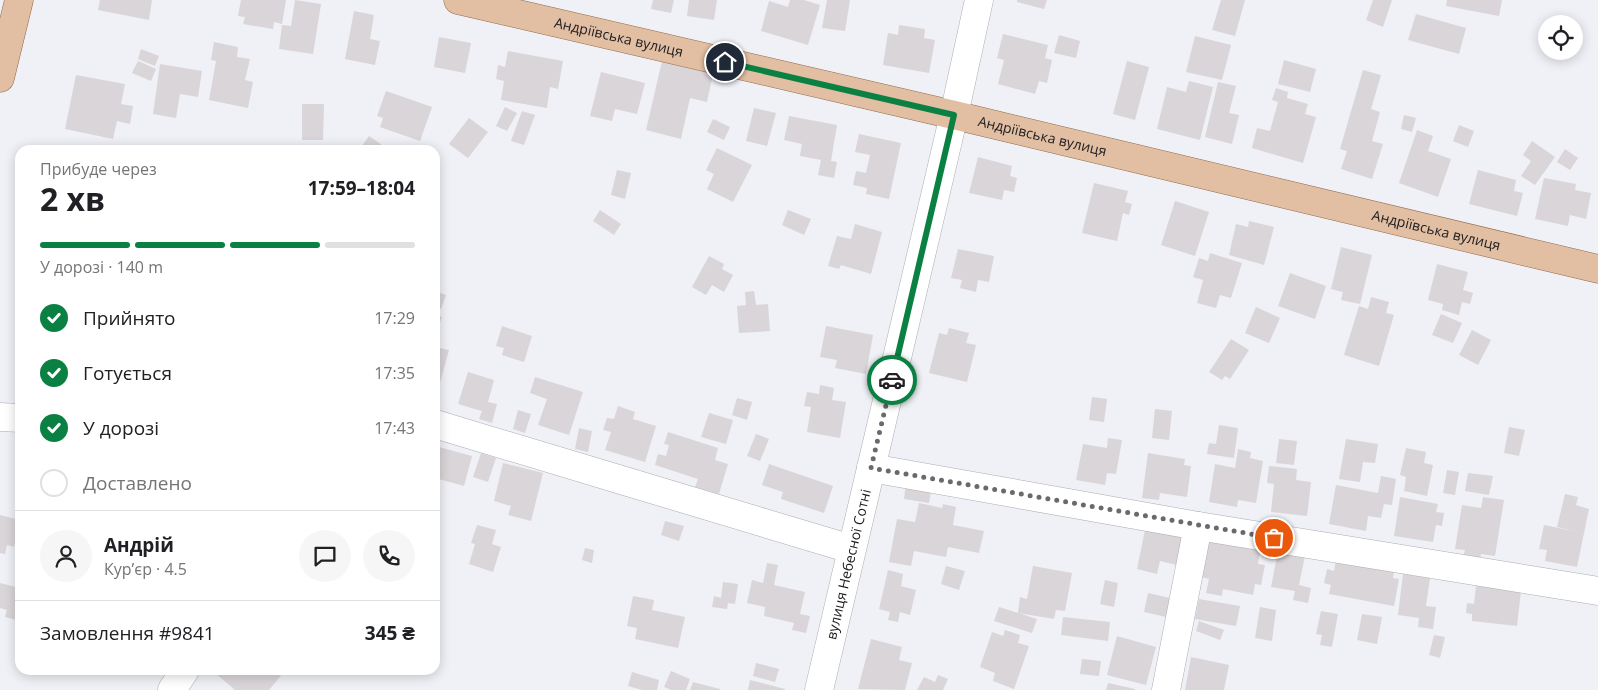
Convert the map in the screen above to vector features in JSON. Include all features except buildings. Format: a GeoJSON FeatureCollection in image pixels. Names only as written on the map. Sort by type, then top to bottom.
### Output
{"type":"FeatureCollection","features":[{"type":"Feature","properties":{"kind":"main road"},"geometry":{"type":"LineString","coordinates":[[0,78],[19,0]]}},
{"type":"Feature","properties":{"kind":"main road","name":"Андріївська вулиця"},"geometry":{"type":"LineString","coordinates":[[458,0],[954,115],[1598,269]]}},
{"type":"Feature","properties":{"kind":"street","name":"вулиця Небесної Сотні"},"geometry":{"type":"LineString","coordinates":[[819,690],[954,115],[979,0]]}},
{"type":"Feature","properties":{"kind":"street"},"geometry":{"type":"LineString","coordinates":[[0,417],[15,418]]}},
{"type":"Feature","properties":{"kind":"street"},"geometry":{"type":"LineString","coordinates":[[440,425],[851,549]]}},
{"type":"Feature","properties":{"kind":"street"},"geometry":{"type":"LineString","coordinates":[[871,468],[1198,526],[1598,591]]}},
{"type":"Feature","properties":{"kind":"street"},"geometry":{"type":"LineString","coordinates":[[1166,690],[1198,526]]}},
{"type":"Feature","properties":{"kind":"street"},"geometry":{"type":"LineString","coordinates":[[172,690],[182,675]]}},
{"type":"Feature","properties":{"kind":"way so far"},"geometry":{"type":"LineString","coordinates":[[892,380],[871,468],[1274,538]]}},
{"type":"Feature","properties":{"kind":"route"},"geometry":{"type":"LineString","coordinates":[[725,62],[954,115],[892,380]]}}]}
